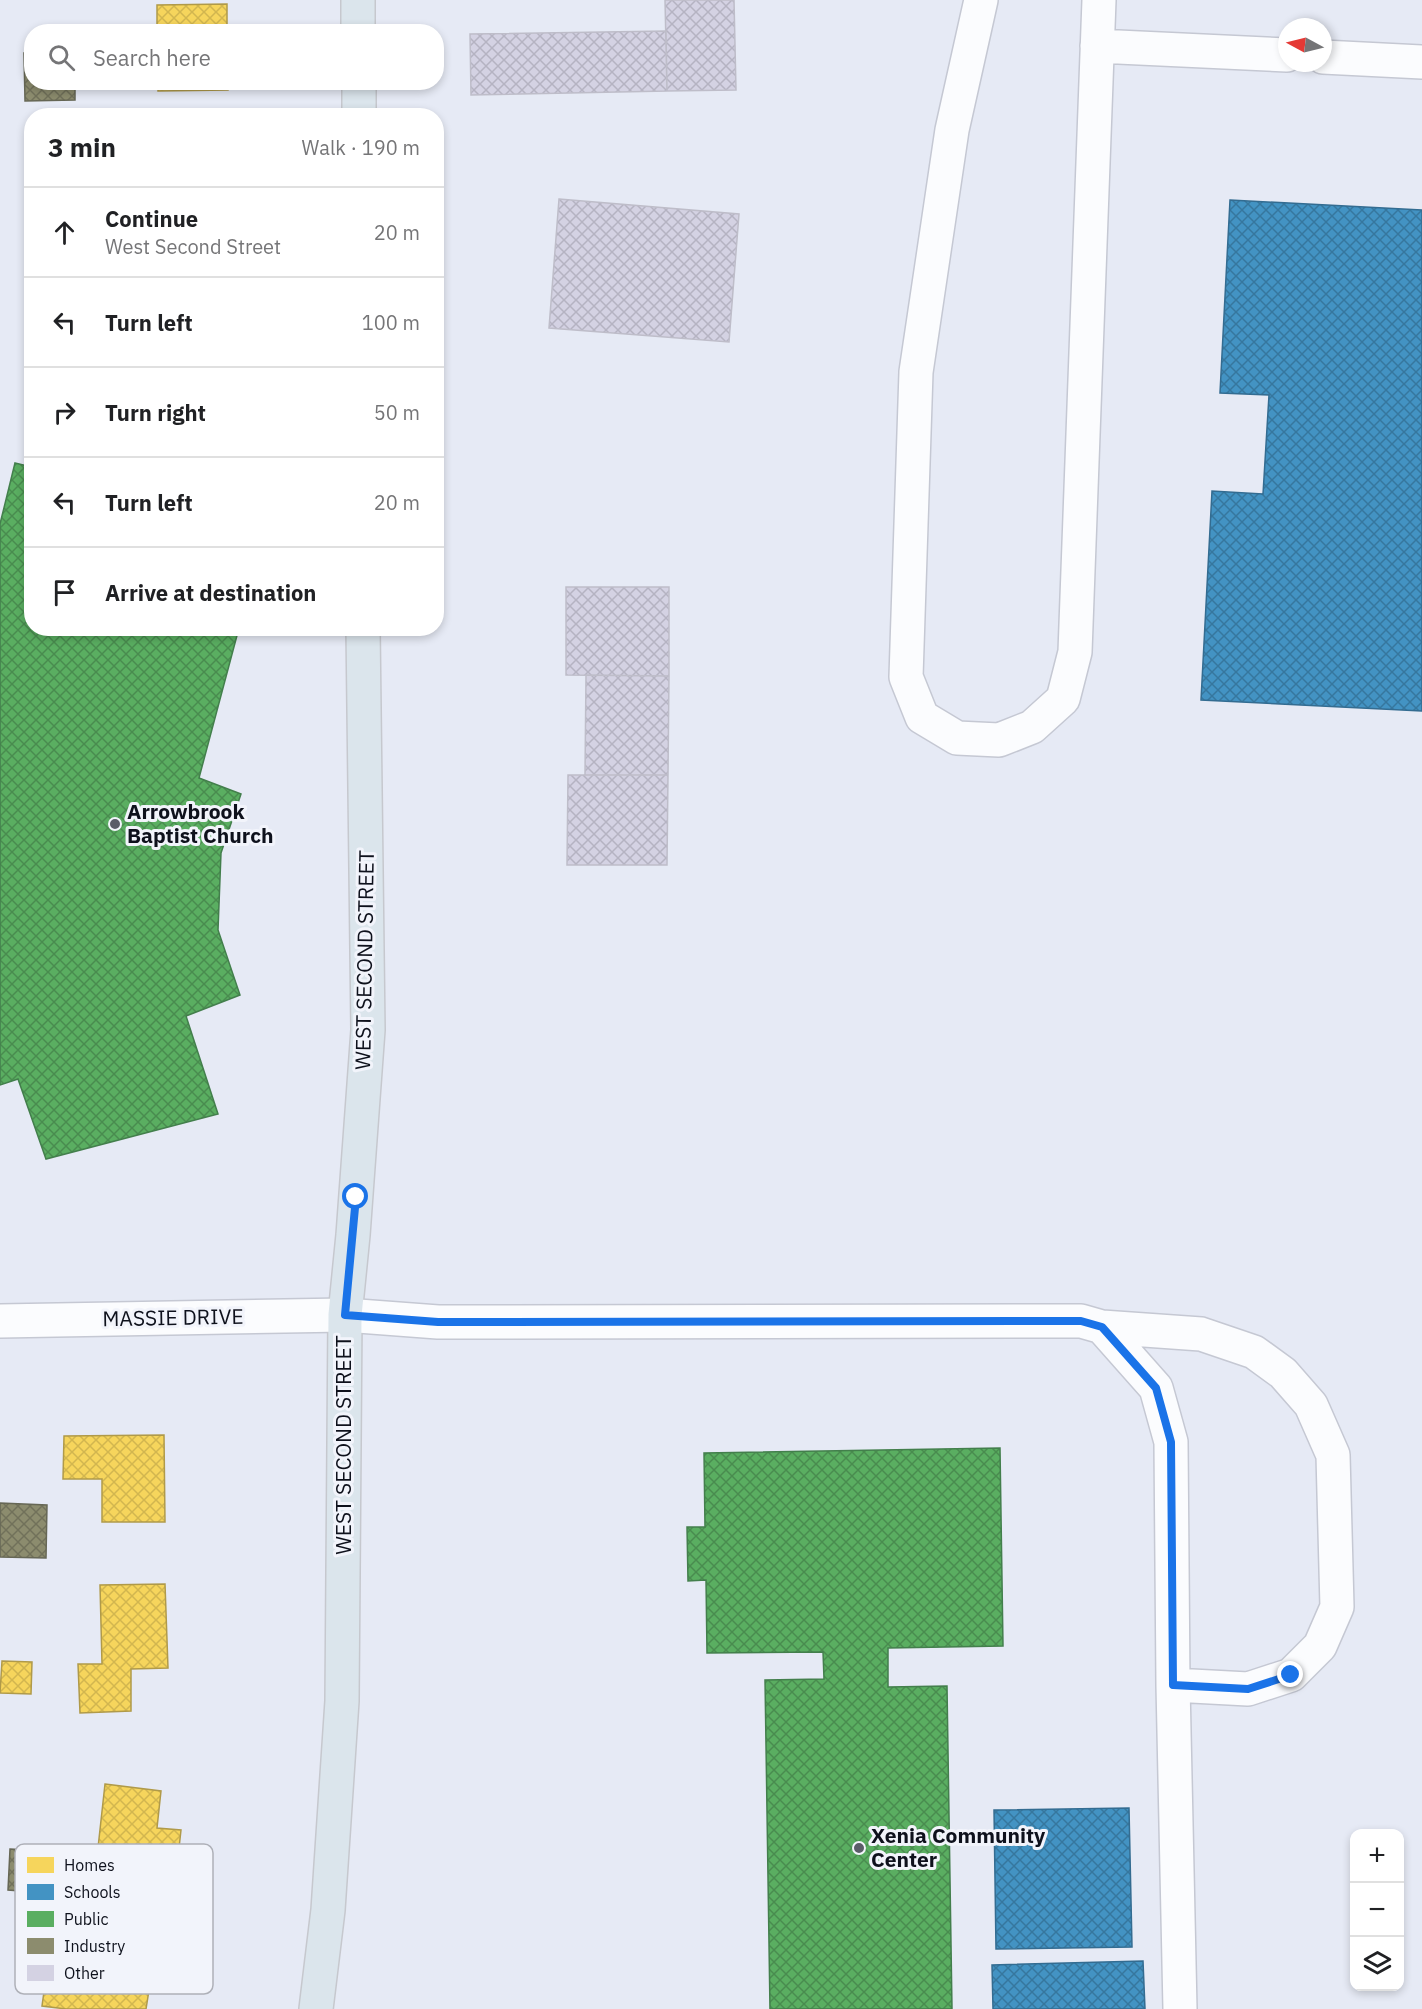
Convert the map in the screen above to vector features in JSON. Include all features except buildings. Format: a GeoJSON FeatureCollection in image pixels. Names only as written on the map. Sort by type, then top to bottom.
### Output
{"type":"FeatureCollection","features":[{"type":"Feature","properties":{"kind":"main road"},"geometry":{"type":"LineString","coordinates":[[358,0],[358,24]]}},
{"type":"Feature","properties":{"kind":"main road"},"geometry":{"type":"LineString","coordinates":[[358,90],[359,108]]}},
{"type":"Feature","properties":{"kind":"main road","name":"WEST SECOND STREET"},"geometry":{"type":"LineString","coordinates":[[316,2009],[328,1910],[342,1701],[345,1315],[368,1030],[363,636]]}},
{"type":"Feature","properties":{"kind":"street"},"geometry":{"type":"LineString","coordinates":[[981,0],[952,130],[915,383],[906,677],[922,717],[957,738],[999,740],[1032,727],[1063,699],[1075,652],[1099,0]]}},
{"type":"Feature","properties":{"kind":"street"},"geometry":{"type":"LineString","coordinates":[[1097,46],[1278,55]]}},
{"type":"Feature","properties":{"kind":"street"},"geometry":{"type":"LineString","coordinates":[[1332,57],[1422,62]]}},
{"type":"Feature","properties":{"kind":"street","name":"MASSIE DRIVE"},"geometry":{"type":"LineString","coordinates":[[0,1321],[345,1315],[438,1322],[1081,1321],[1102,1327],[1201,1334],[1254,1352],[1283,1373],[1311,1406],[1333,1455],[1337,1607],[1320,1646],[1291,1675],[1248,1689],[1173,1685]]}},
{"type":"Feature","properties":{"kind":"street"},"geometry":{"type":"LineString","coordinates":[[1102,1327],[1156,1388],[1171,1442],[1173,1685],[1180,2009]]}},
{"type":"Feature","properties":{"kind":"place","name":"Arrowbrook Baptist Church"},"geometry":{"type":"Point","coordinates":[115,824]}},
{"type":"Feature","properties":{"kind":"place","name":"Xenia Community Center"},"geometry":{"type":"Point","coordinates":[859,1848]}},
{"type":"Feature","properties":{"kind":"route"},"geometry":{"type":"LineString","coordinates":[[356,1197],[345,1315],[438,1322],[1081,1321],[1102,1327],[1156,1388],[1171,1442],[1173,1685],[1248,1689],[1291,1675]]}}]}
